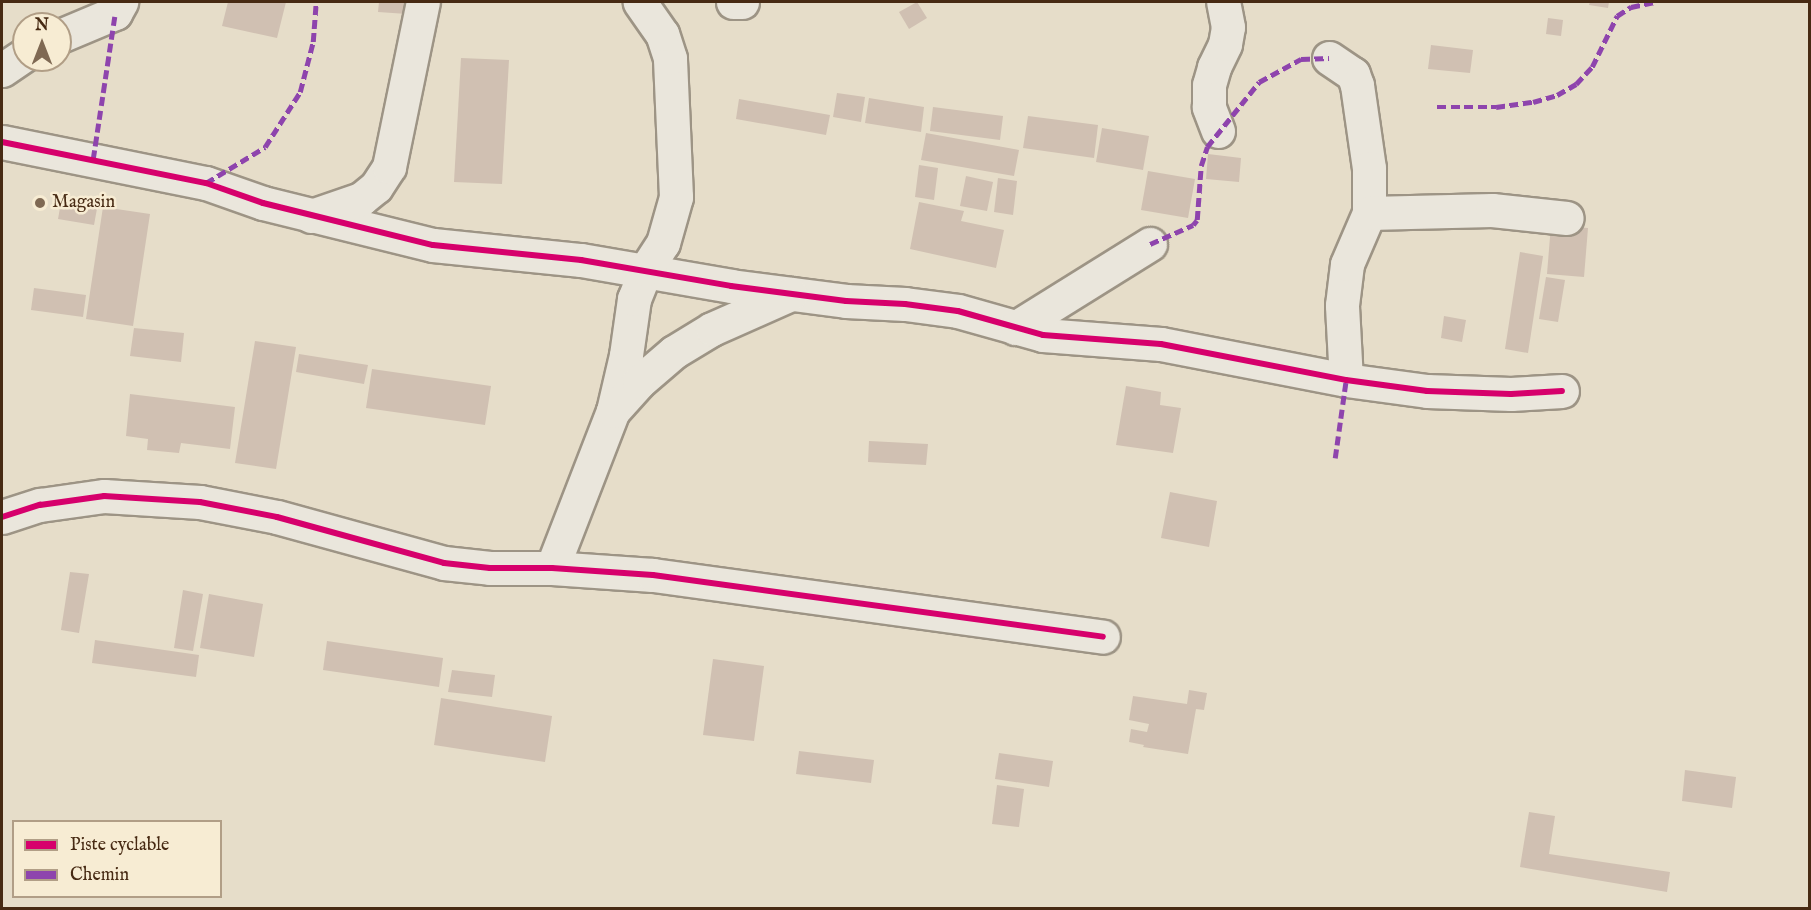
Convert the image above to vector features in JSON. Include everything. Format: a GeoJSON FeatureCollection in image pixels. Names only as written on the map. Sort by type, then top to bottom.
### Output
{"type":"FeatureCollection","features":[{"type":"Feature","properties":{"kind":"street"},"geometry":{"type":"LineString","coordinates":[[72,31],[116,13],[121,2]]}},
{"type":"Feature","properties":{"kind":"street"},"geometry":{"type":"LineString","coordinates":[[311,216],[361,200],[376,187],[389,167],[423,2]]}},
{"type":"Feature","properties":{"kind":"street"},"geometry":{"type":"LineString","coordinates":[[552,568],[614,411],[626,355],[634,299],[646,269],[663,243],[676,197],[670,58],[662,34],[640,2]]}},
{"type":"Feature","properties":{"kind":"street"},"geometry":{"type":"LineString","coordinates":[[733,2],[741,2]]}},
{"type":"Feature","properties":{"kind":"street"},"geometry":{"type":"LineString","coordinates":[[1218,131],[1209,107],[1209,85],[1214,67],[1225,44],[1228,27],[1223,2]]}},
{"type":"Feature","properties":{"kind":"street"},"geometry":{"type":"LineString","coordinates":[[1329,58],[1353,74],[1357,85],[1368,168],[1368,213],[1347,264],[1342,305],[1346,380]]}},
{"type":"Feature","properties":{"kind":"street"},"geometry":{"type":"LineString","coordinates":[[2,142],[206,183],[263,203],[433,245],[581,260],[646,269],[731,286],[958,311],[1043,335],[1161,344],[1346,380],[1427,391],[1511,394],[1562,391]]}},
{"type":"Feature","properties":{"kind":"street"},"geometry":{"type":"LineString","coordinates":[[1368,213],[1492,210],[1567,218]]}},
{"type":"Feature","properties":{"kind":"street"},"geometry":{"type":"LineString","coordinates":[[1015,328],[1150,243]]}},
{"type":"Feature","properties":{"kind":"street"},"geometry":{"type":"LineString","coordinates":[[614,411],[639,382],[674,352],[712,329],[792,293]]}},
{"type":"Feature","properties":{"kind":"street"},"geometry":{"type":"LineString","coordinates":[[2,517],[40,505],[104,496],[200,502],[277,517],[444,563],[490,568],[552,568],[653,575],[1103,637]]}},
{"type":"Feature","properties":{"kind":"building"},"geometry":{"type":"Polygon","coordinates":[[[228,2],[286,2],[277,38],[222,26],[228,2]]]}},
{"type":"Feature","properties":{"kind":"building"},"geometry":{"type":"Polygon","coordinates":[[[379,2],[408,2],[407,14],[378,12],[379,2]]]}},
{"type":"Feature","properties":{"kind":"building"},"geometry":{"type":"Polygon","coordinates":[[[917,2],[927,18],[909,29],[899,12],[917,2]]]}},
{"type":"Feature","properties":{"kind":"building"},"geometry":{"type":"Polygon","coordinates":[[[1590,2],[1609,2],[1608,8],[1589,5],[1590,2]]]}},
{"type":"Feature","properties":{"kind":"building"},"geometry":{"type":"Polygon","coordinates":[[[1548,18],[1563,20],[1561,36],[1546,34],[1548,18]]]}},
{"type":"Feature","properties":{"kind":"building"},"geometry":{"type":"Polygon","coordinates":[[[1431,45],[1473,50],[1470,73],[1428,69],[1431,45]]]}},
{"type":"Feature","properties":{"kind":"building"},"geometry":{"type":"Polygon","coordinates":[[[461,58],[509,60],[502,184],[454,182],[461,58]]]}},
{"type":"Feature","properties":{"kind":"building"},"geometry":{"type":"Polygon","coordinates":[[[837,93],[865,97],[861,122],[833,117],[837,93]]]}},
{"type":"Feature","properties":{"kind":"building"},"geometry":{"type":"Polygon","coordinates":[[[869,98],[924,107],[921,132],[865,123],[869,98]]]}},
{"type":"Feature","properties":{"kind":"building"},"geometry":{"type":"Polygon","coordinates":[[[739,99],[830,115],[826,135],[736,119],[739,99]]]}},
{"type":"Feature","properties":{"kind":"building"},"geometry":{"type":"Polygon","coordinates":[[[933,107],[1003,116],[1000,140],[930,131],[933,107]]]}},
{"type":"Feature","properties":{"kind":"building"},"geometry":{"type":"Polygon","coordinates":[[[1028,116],[1098,125],[1094,158],[1023,148],[1028,116]]]}},
{"type":"Feature","properties":{"kind":"building"},"geometry":{"type":"Polygon","coordinates":[[[1102,128],[1149,136],[1143,170],[1096,162],[1102,128]]]}},
{"type":"Feature","properties":{"kind":"building"},"geometry":{"type":"Polygon","coordinates":[[[926,133],[1019,150],[1014,176],[921,160],[926,133]]]}},
{"type":"Feature","properties":{"kind":"building"},"geometry":{"type":"Polygon","coordinates":[[[1208,154],[1241,158],[1239,182],[1206,179],[1208,154]]]}},
{"type":"Feature","properties":{"kind":"building"},"geometry":{"type":"Polygon","coordinates":[[[919,165],[938,168],[934,200],[915,197],[919,165]]]}},
{"type":"Feature","properties":{"kind":"building"},"geometry":{"type":"Polygon","coordinates":[[[1148,171],[1195,179],[1188,218],[1141,210],[1148,171]]]}},
{"type":"Feature","properties":{"kind":"building"},"geometry":{"type":"Polygon","coordinates":[[[966,176],[993,182],[987,211],[960,206],[966,176]]]}},
{"type":"Feature","properties":{"kind":"building"},"geometry":{"type":"Polygon","coordinates":[[[998,178],[1017,181],[1013,215],[994,212],[998,178]]]}},
{"type":"Feature","properties":{"kind":"building"},"geometry":{"type":"Polygon","coordinates":[[[62,197],[98,203],[94,225],[58,219],[62,197]]]}},
{"type":"Feature","properties":{"kind":"building"},"geometry":{"type":"Polygon","coordinates":[[[919,202],[964,211],[961,221],[1004,230],[996,268],[910,249],[919,202]]]}},
{"type":"Feature","properties":{"kind":"building"},"geometry":{"type":"Polygon","coordinates":[[[103,207],[150,214],[133,326],[86,319],[103,207]]]}},
{"type":"Feature","properties":{"kind":"building"},"geometry":{"type":"Polygon","coordinates":[[[1551,225],[1588,228],[1584,277],[1547,274],[1551,225]]]}},
{"type":"Feature","properties":{"kind":"building"},"geometry":{"type":"Polygon","coordinates":[[[1520,252],[1543,256],[1528,353],[1505,349],[1520,252]]]}},
{"type":"Feature","properties":{"kind":"building"},"geometry":{"type":"Polygon","coordinates":[[[1546,277],[1565,280],[1558,322],[1539,319],[1546,277]]]}},
{"type":"Feature","properties":{"kind":"building"},"geometry":{"type":"Polygon","coordinates":[[[34,288],[86,295],[83,317],[31,310],[34,288]]]}},
{"type":"Feature","properties":{"kind":"building"},"geometry":{"type":"Polygon","coordinates":[[[1444,316],[1466,320],[1462,342],[1441,338],[1444,316]]]}},
{"type":"Feature","properties":{"kind":"building"},"geometry":{"type":"Polygon","coordinates":[[[134,328],[184,333],[181,362],[130,356],[134,328]]]}},
{"type":"Feature","properties":{"kind":"building"},"geometry":{"type":"Polygon","coordinates":[[[255,341],[296,347],[276,469],[235,463],[255,341]]]}},
{"type":"Feature","properties":{"kind":"building"},"geometry":{"type":"Polygon","coordinates":[[[299,354],[368,365],[364,384],[296,372],[299,354]]]}},
{"type":"Feature","properties":{"kind":"building"},"geometry":{"type":"Polygon","coordinates":[[[372,369],[491,386],[485,425],[366,408],[372,369]]]}},
{"type":"Feature","properties":{"kind":"building"},"geometry":{"type":"Polygon","coordinates":[[[1126,386],[1161,392],[1160,405],[1181,408],[1173,453],[1116,445],[1126,386]]]}},
{"type":"Feature","properties":{"kind":"building"},"geometry":{"type":"Polygon","coordinates":[[[130,394],[235,407],[230,449],[181,443],[179,453],[147,450],[148,439],[126,436],[130,394]]]}},
{"type":"Feature","properties":{"kind":"building"},"geometry":{"type":"Polygon","coordinates":[[[869,441],[928,444],[926,465],[868,462],[869,441]]]}},
{"type":"Feature","properties":{"kind":"building"},"geometry":{"type":"Polygon","coordinates":[[[1170,492],[1217,501],[1209,547],[1161,538],[1170,492]]]}},
{"type":"Feature","properties":{"kind":"building"},"geometry":{"type":"Polygon","coordinates":[[[70,572],[89,574],[79,633],[61,630],[70,572]]]}},
{"type":"Feature","properties":{"kind":"building"},"geometry":{"type":"Polygon","coordinates":[[[183,590],[203,594],[193,651],[174,648],[183,590]]]}},
{"type":"Feature","properties":{"kind":"building"},"geometry":{"type":"Polygon","coordinates":[[[209,594],[263,604],[254,657],[200,648],[209,594]]]}},
{"type":"Feature","properties":{"kind":"building"},"geometry":{"type":"Polygon","coordinates":[[[95,640],[199,655],[196,677],[92,663],[95,640]]]}},
{"type":"Feature","properties":{"kind":"building"},"geometry":{"type":"Polygon","coordinates":[[[327,641],[443,658],[439,687],[323,670],[327,641]]]}},
{"type":"Feature","properties":{"kind":"building"},"geometry":{"type":"Polygon","coordinates":[[[713,659],[764,666],[754,741],[703,735],[713,659]]]}},
{"type":"Feature","properties":{"kind":"building"},"geometry":{"type":"Polygon","coordinates":[[[452,670],[495,675],[492,697],[448,692],[452,670]]]}},
{"type":"Feature","properties":{"kind":"building"},"geometry":{"type":"Polygon","coordinates":[[[1189,690],[1207,693],[1204,710],[1196,709],[1188,754],[1143,747],[1144,745],[1129,742],[1131,729],[1147,732],[1149,724],[1129,720],[1133,696],[1187,704],[1189,690]]]}},
{"type":"Feature","properties":{"kind":"building"},"geometry":{"type":"Polygon","coordinates":[[[441,698],[552,716],[545,762],[434,745],[441,698]]]}},
{"type":"Feature","properties":{"kind":"building"},"geometry":{"type":"Polygon","coordinates":[[[799,751],[874,760],[871,783],[796,774],[799,751]]]}},
{"type":"Feature","properties":{"kind":"building"},"geometry":{"type":"Polygon","coordinates":[[[999,753],[1053,761],[1049,787],[995,779],[999,753]]]}},
{"type":"Feature","properties":{"kind":"building"},"geometry":{"type":"Polygon","coordinates":[[[1685,770],[1736,777],[1732,808],[1682,801],[1685,770]]]}},
{"type":"Feature","properties":{"kind":"building"},"geometry":{"type":"Polygon","coordinates":[[[997,785],[1024,789],[1019,827],[992,824],[997,785]]]}},
{"type":"Feature","properties":{"kind":"building"},"geometry":{"type":"Polygon","coordinates":[[[1529,812],[1555,816],[1549,854],[1670,872],[1667,892],[1520,867],[1529,812]]]}},
{"type":"Feature","properties":{"kind":"marked path"},"geometry":{"type":"LineString","coordinates":[[206,183],[265,147],[300,92],[313,42],[316,2]]}},
{"type":"Feature","properties":{"kind":"marked path"},"geometry":{"type":"LineString","coordinates":[[1437,107],[1496,107],[1533,102],[1557,95],[1576,84],[1592,67],[1617,16],[1631,7],[1654,2]]}},
{"type":"Feature","properties":{"kind":"marked path"},"geometry":{"type":"LineString","coordinates":[[93,159],[115,13]]}},
{"type":"Feature","properties":{"kind":"marked path"},"geometry":{"type":"LineString","coordinates":[[1150,244],[1193,225],[1197,220],[1201,166],[1207,147],[1259,82],[1301,59],[1329,58]]}},
{"type":"Feature","properties":{"kind":"marked path"},"geometry":{"type":"LineString","coordinates":[[1335,458],[1346,380]]}},
{"type":"Feature","properties":{"kind":"cycle path"},"geometry":{"type":"LineString","coordinates":[[2,142],[206,183],[263,203],[433,245],[581,260],[731,286],[846,301],[905,304],[958,311],[1043,335],[1161,344],[1346,380],[1427,391],[1511,394],[1562,391]]}},
{"type":"Feature","properties":{"kind":"cycle path"},"geometry":{"type":"LineString","coordinates":[[2,517],[40,505],[104,496],[200,502],[277,517],[444,563],[490,568],[552,568],[653,575],[1103,637]]}},
{"type":"Feature","properties":{"kind":"place","name":"Magasin"},"geometry":{"type":"Point","coordinates":[40,203]}}]}
